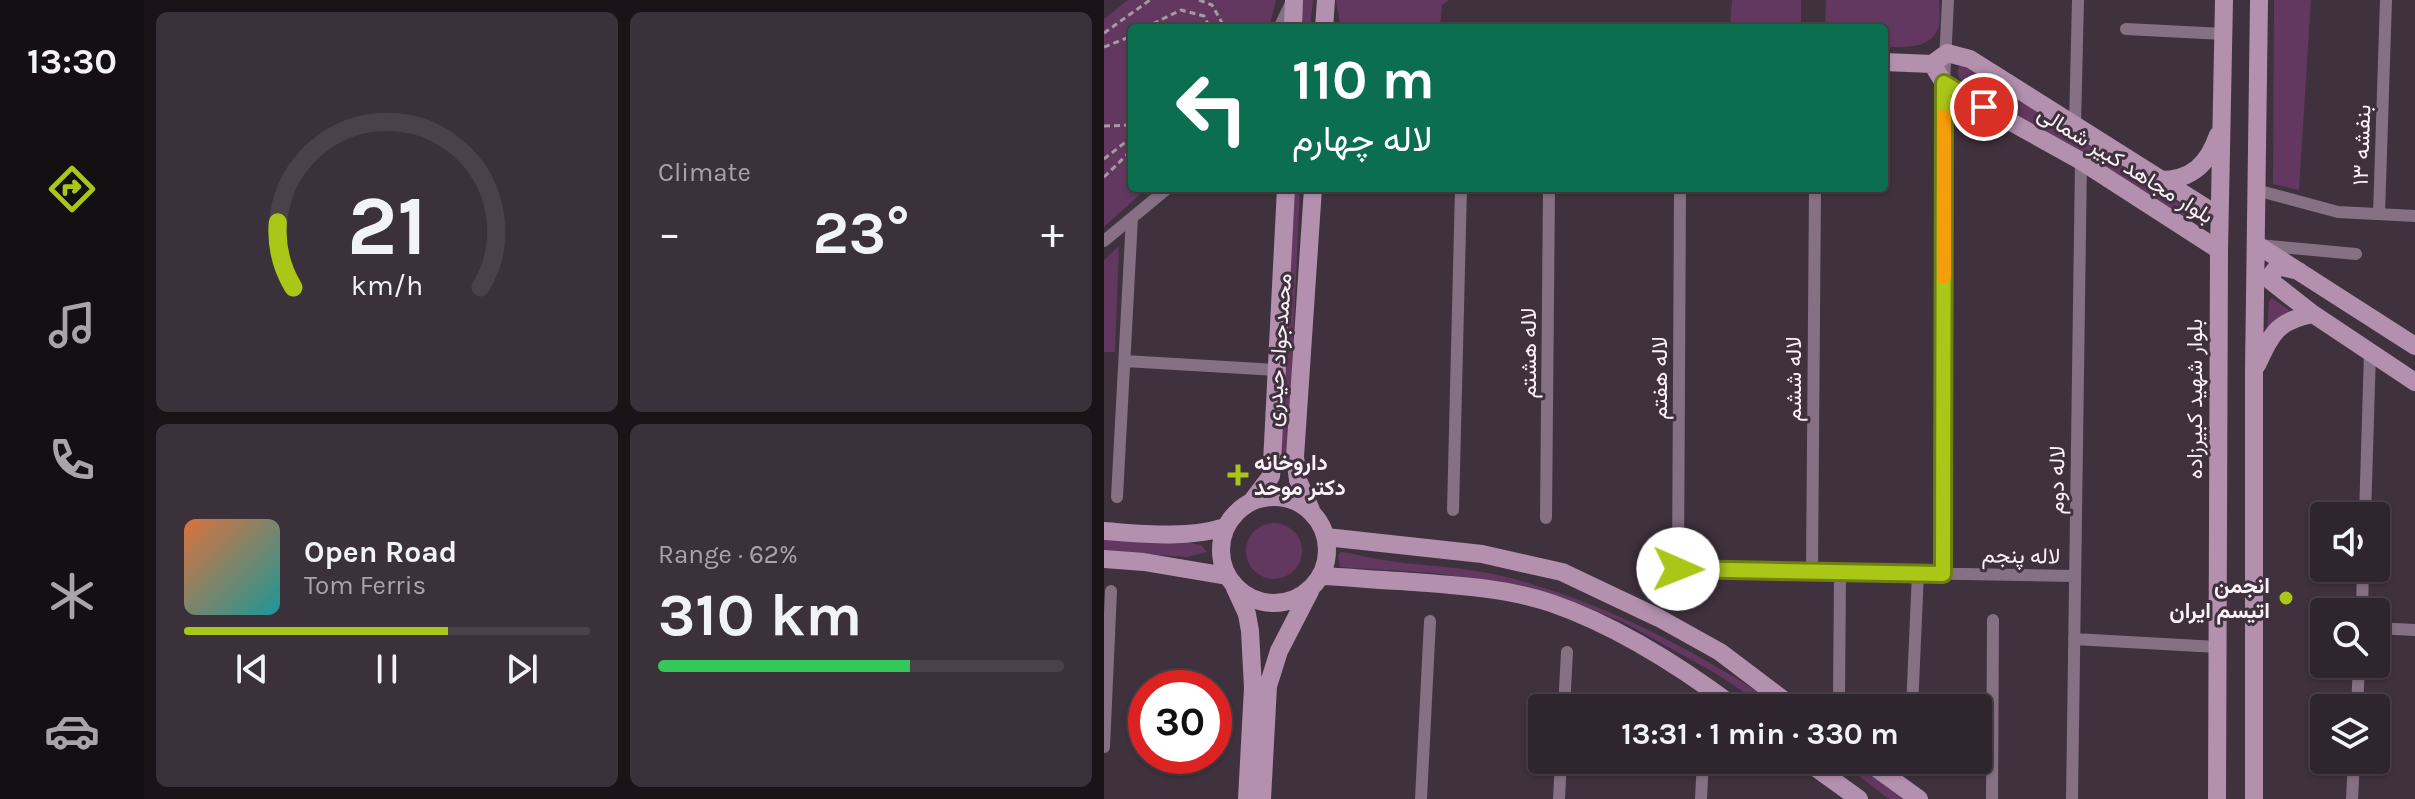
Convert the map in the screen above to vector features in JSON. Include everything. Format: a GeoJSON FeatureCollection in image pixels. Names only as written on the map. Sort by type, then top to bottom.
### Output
{"type":"FeatureCollection","features":[{"type":"Feature","properties":{"kind":"main road"},"geometry":{"type":"LineString","coordinates":[[1293,0],[1293,24]]}},
{"type":"Feature","properties":{"kind":"main road"},"geometry":{"type":"LineString","coordinates":[[1324,24],[1326,0]]}},
{"type":"Feature","properties":{"kind":"main road","name":"بلوار شهید کبیرزاده"},"geometry":{"type":"LineString","coordinates":[[2217,799],[2219,216],[2224,0]]}},
{"type":"Feature","properties":{"kind":"main road"},"geometry":{"type":"LineString","coordinates":[[2254,799],[2254,371],[2259,0]]}},
{"type":"Feature","properties":{"kind":"main road","name":"بلوار مجاهد کبیر شمالی"},"geometry":{"type":"LineString","coordinates":[[1940,58],[1944,83],[2081,161],[2219,250]]}},
{"type":"Feature","properties":{"kind":"main road","name":"بلوار مجاهد کبیر شمالی"},"geometry":{"type":"LineString","coordinates":[[1888,62],[1970,59],[2219,216]]}},
{"type":"Feature","properties":{"kind":"main road"},"geometry":{"type":"LineString","coordinates":[[2160,180],[2188,176],[2202,166],[2212,152],[2222,125]]}},
{"type":"Feature","properties":{"kind":"main road","name":"محمدجواد حیدری"},"geometry":{"type":"LineString","coordinates":[[1252,501],[1271,476],[1286,192]]}},
{"type":"Feature","properties":{"kind":"main road","name":"محمدجواد حیدری"},"geometry":{"type":"LineString","coordinates":[[1312,512],[1298,480],[1295,457],[1313,192]]}},
{"type":"Feature","properties":{"kind":"main road"},"geometry":{"type":"LineString","coordinates":[[2256,244],[2415,346]]}},
{"type":"Feature","properties":{"kind":"main road"},"geometry":{"type":"LineString","coordinates":[[2299,271],[2278,266],[2272,274],[2272,282],[2313,314],[2415,382]]}},
{"type":"Feature","properties":{"kind":"main road"},"geometry":{"type":"LineString","coordinates":[[2254,371],[2277,327],[2313,314]]}},
{"type":"Feature","properties":{"kind":"main road"},"geometry":{"type":"LineString","coordinates":[[1247,799],[1253,688],[1250,631],[1247,614],[1220,552],[1225,527],[1241,507],[1268,497],[1284,497],[1312,512],[1326,537],[1328,550],[1316,583],[1279,651],[1268,686],[1262,799]]}},
{"type":"Feature","properties":{"kind":"main road"},"geometry":{"type":"LineString","coordinates":[[1104,531],[1207,533],[1225,527]]}},
{"type":"Feature","properties":{"kind":"main road"},"geometry":{"type":"LineString","coordinates":[[1326,537],[1482,554],[1562,572],[1659,618],[1720,652],[1776,694]]}},
{"type":"Feature","properties":{"kind":"main road"},"geometry":{"type":"LineString","coordinates":[[1104,559],[1144,562],[1231,582],[1247,596],[1263,603],[1280,604],[1296,599],[1316,583],[1477,588],[1551,603],[1647,648],[1717,694]]}},
{"type":"Feature","properties":{"kind":"main road"},"geometry":{"type":"LineString","coordinates":[[1824,774],[1859,799]]}},
{"type":"Feature","properties":{"kind":"main road"},"geometry":{"type":"LineString","coordinates":[[1884,774],[1919,799]]}},
{"type":"Feature","properties":{"kind":"street"},"geometry":{"type":"LineString","coordinates":[[1281,24],[1293,0]]}},
{"type":"Feature","properties":{"kind":"street"},"geometry":{"type":"LineString","coordinates":[[1940,58],[1948,0]]}},
{"type":"Feature","properties":{"kind":"street"},"geometry":{"type":"LineString","coordinates":[[2075,125],[2078,0]]}},
{"type":"Feature","properties":{"kind":"street","name":"بنفشه ۱۳"},"geometry":{"type":"LineString","coordinates":[[2256,190],[2338,212],[2379,214],[2386,0]]}},
{"type":"Feature","properties":{"kind":"street"},"geometry":{"type":"LineString","coordinates":[[2126,29],[2224,34]]}},
{"type":"Feature","properties":{"kind":"street"},"geometry":{"type":"LineString","coordinates":[[1943,574],[1944,83]]}},
{"type":"Feature","properties":{"kind":"street","name":"لاله دوم"},"geometry":{"type":"LineString","coordinates":[[2072,799],[2081,161]]}},
{"type":"Feature","properties":{"kind":"street"},"geometry":{"type":"LineString","coordinates":[[1104,241],[1163,192]]}},
{"type":"Feature","properties":{"kind":"street"},"geometry":{"type":"LineString","coordinates":[[1280,192],[1285,209]]}},
{"type":"Feature","properties":{"kind":"street"},"geometry":{"type":"LineString","coordinates":[[1453,510],[1461,192]]}},
{"type":"Feature","properties":{"kind":"street","name":"لاله هشتم"},"geometry":{"type":"LineString","coordinates":[[1546,518],[1549,192]]}},
{"type":"Feature","properties":{"kind":"street","name":"لاله هفتم"},"geometry":{"type":"LineString","coordinates":[[1678,569],[1680,192]]}},
{"type":"Feature","properties":{"kind":"street","name":"لاله ششم"},"geometry":{"type":"LineString","coordinates":[[1812,571],[1815,192]]}},
{"type":"Feature","properties":{"kind":"street"},"geometry":{"type":"LineString","coordinates":[[2379,214],[2415,216]]}},
{"type":"Feature","properties":{"kind":"street"},"geometry":{"type":"LineString","coordinates":[[1117,497],[1132,218]]}},
{"type":"Feature","properties":{"kind":"street"},"geometry":{"type":"LineString","coordinates":[[2256,244],[2356,254]]}},
{"type":"Feature","properties":{"kind":"street"},"geometry":{"type":"LineString","coordinates":[[2365,502],[2370,352]]}},
{"type":"Feature","properties":{"kind":"street"},"geometry":{"type":"LineString","coordinates":[[1125,361],[1277,370]]}},
{"type":"Feature","properties":{"kind":"street","name":"لاله پنجم"},"geometry":{"type":"LineString","coordinates":[[1678,569],[2075,576]]}},
{"type":"Feature","properties":{"kind":"street"},"geometry":{"type":"LineString","coordinates":[[1839,694],[1840,572]]}},
{"type":"Feature","properties":{"kind":"street"},"geometry":{"type":"LineString","coordinates":[[1913,694],[1918,573]]}},
{"type":"Feature","properties":{"kind":"street"},"geometry":{"type":"LineString","coordinates":[[1104,747],[1111,591]]}},
{"type":"Feature","properties":{"kind":"street"},"geometry":{"type":"LineString","coordinates":[[1992,799],[1993,620]]}},
{"type":"Feature","properties":{"kind":"street"},"geometry":{"type":"LineString","coordinates":[[1421,799],[1430,621]]}},
{"type":"Feature","properties":{"kind":"street"},"geometry":{"type":"LineString","coordinates":[[2390,629],[2415,630]]}},
{"type":"Feature","properties":{"kind":"street"},"geometry":{"type":"LineString","coordinates":[[2074,639],[2217,647]]}},
{"type":"Feature","properties":{"kind":"street"},"geometry":{"type":"LineString","coordinates":[[1565,694],[1567,652]]}},
{"type":"Feature","properties":{"kind":"street"},"geometry":{"type":"LineString","coordinates":[[1559,799],[1560,774]]}},
{"type":"Feature","properties":{"kind":"street"},"geometry":{"type":"LineString","coordinates":[[1701,799],[1702,774]]}},
{"type":"Feature","properties":{"kind":"street"},"geometry":{"type":"LineString","coordinates":[[2352,799],[2353,774]]}},
{"type":"Feature","properties":{"kind":"path"},"geometry":{"type":"LineString","coordinates":[[1104,33],[1150,0]]}},
{"type":"Feature","properties":{"kind":"path"},"geometry":{"type":"LineString","coordinates":[[1199,0],[1212,5],[1223,24]]}},
{"type":"Feature","properties":{"kind":"path"},"geometry":{"type":"LineString","coordinates":[[1152,24],[1181,10],[1204,16],[1208,24]]}},
{"type":"Feature","properties":{"kind":"path"},"geometry":{"type":"LineString","coordinates":[[1104,47],[1128,38]]}},
{"type":"Feature","properties":{"kind":"path"},"geometry":{"type":"LineString","coordinates":[[1104,126],[1128,125]]}},
{"type":"Feature","properties":{"kind":"path"},"geometry":{"type":"LineString","coordinates":[[1104,159],[1128,140]]}},
{"type":"Feature","properties":{"kind":"path"},"geometry":{"type":"LineString","coordinates":[[1104,177],[1128,154]]}},
{"type":"Feature","properties":{"kind":"shaded area"},"geometry":{"type":"Polygon","coordinates":[[[1128,0],[1276,0],[1270,24],[1128,24],[1128,192],[1143,192],[1104,227],[1104,19],[1128,0]]]}},
{"type":"Feature","properties":{"kind":"shaded area"},"geometry":{"type":"Polygon","coordinates":[[[1301,0],[1313,0],[1310,24],[1299,24],[1301,0]]]}},
{"type":"Feature","properties":{"kind":"shaded area"},"geometry":{"type":"Polygon","coordinates":[[[1336,0],[1449,0],[1442,5],[1440,24],[1340,24],[1336,0]]]}},
{"type":"Feature","properties":{"kind":"shaded area"},"geometry":{"type":"Polygon","coordinates":[[[1732,0],[1801,0],[1801,24],[1730,24],[1732,0]]]}},
{"type":"Feature","properties":{"kind":"shaded area"},"geometry":{"type":"Polygon","coordinates":[[[1826,0],[1939,0],[1939,26],[1935,34],[1916,46],[1888,47],[1888,24],[1825,24],[1826,0]]]}},
{"type":"Feature","properties":{"kind":"shaded area"},"geometry":{"type":"Polygon","coordinates":[[[2274,0],[2311,0],[2299,190],[2273,184],[2274,0]]]}},
{"type":"Feature","properties":{"kind":"shaded area"},"geometry":{"type":"Polygon","coordinates":[[[1963,62],[2059,121],[2189,210],[2190,220],[1963,84],[1958,73],[1963,62]]]}},
{"type":"Feature","properties":{"kind":"shaded area"},"geometry":{"type":"Polygon","coordinates":[[[1291,192],[1300,192],[1288,458],[1278,459],[1291,192]]]}},
{"type":"Feature","properties":{"kind":"shaded area"},"geometry":{"type":"Polygon","coordinates":[[[1119,246],[1115,352],[1104,352],[1104,260],[1119,246]]]}},
{"type":"Feature","properties":{"kind":"shaded area"},"geometry":{"type":"Polygon","coordinates":[[[2272,298],[2292,312],[2267,332],[2269,301],[2272,298]]]}},
{"type":"Feature","properties":{"kind":"shaded area"},"geometry":{"type":"Polygon","coordinates":[[[1274,523],[1294,531],[1302,551],[1294,571],[1274,579],[1254,571],[1246,551],[1254,531],[1274,523]]]}},
{"type":"Feature","properties":{"kind":"shaded area"},"geometry":{"type":"Polygon","coordinates":[[[1104,538],[1186,542],[1201,545],[1207,552],[1187,557],[1104,551],[1104,538]]]}},
{"type":"Feature","properties":{"kind":"shaded area"},"geometry":{"type":"Polygon","coordinates":[[[1341,552],[1483,572],[1574,598],[1681,647],[1761,694],[1747,694],[1623,622],[1563,598],[1500,583],[1434,573],[1340,567],[1338,555],[1341,552]]]}},
{"type":"Feature","properties":{"kind":"shaded area"},"geometry":{"type":"Polygon","coordinates":[[[1856,774],[1872,774],[1906,799],[1889,799],[1856,774]]]}},
{"type":"Feature","properties":{"kind":"slow traffic"},"geometry":{"type":"LineString","coordinates":[[1944,116],[1944,277]]}},
{"type":"Feature","properties":{"kind":"place","name":"داروخانه دکتر موحد"},"geometry":{"type":"Point","coordinates":[1238,475]}},
{"type":"Feature","properties":{"kind":"place","name":"انجمن اتیسم ایران"},"geometry":{"type":"Point","coordinates":[2286,598]}},
{"type":"Feature","properties":{"kind":"route"},"geometry":{"type":"LineString","coordinates":[[1678,569],[1943,574],[1944,83],[1984,107]]}}]}
